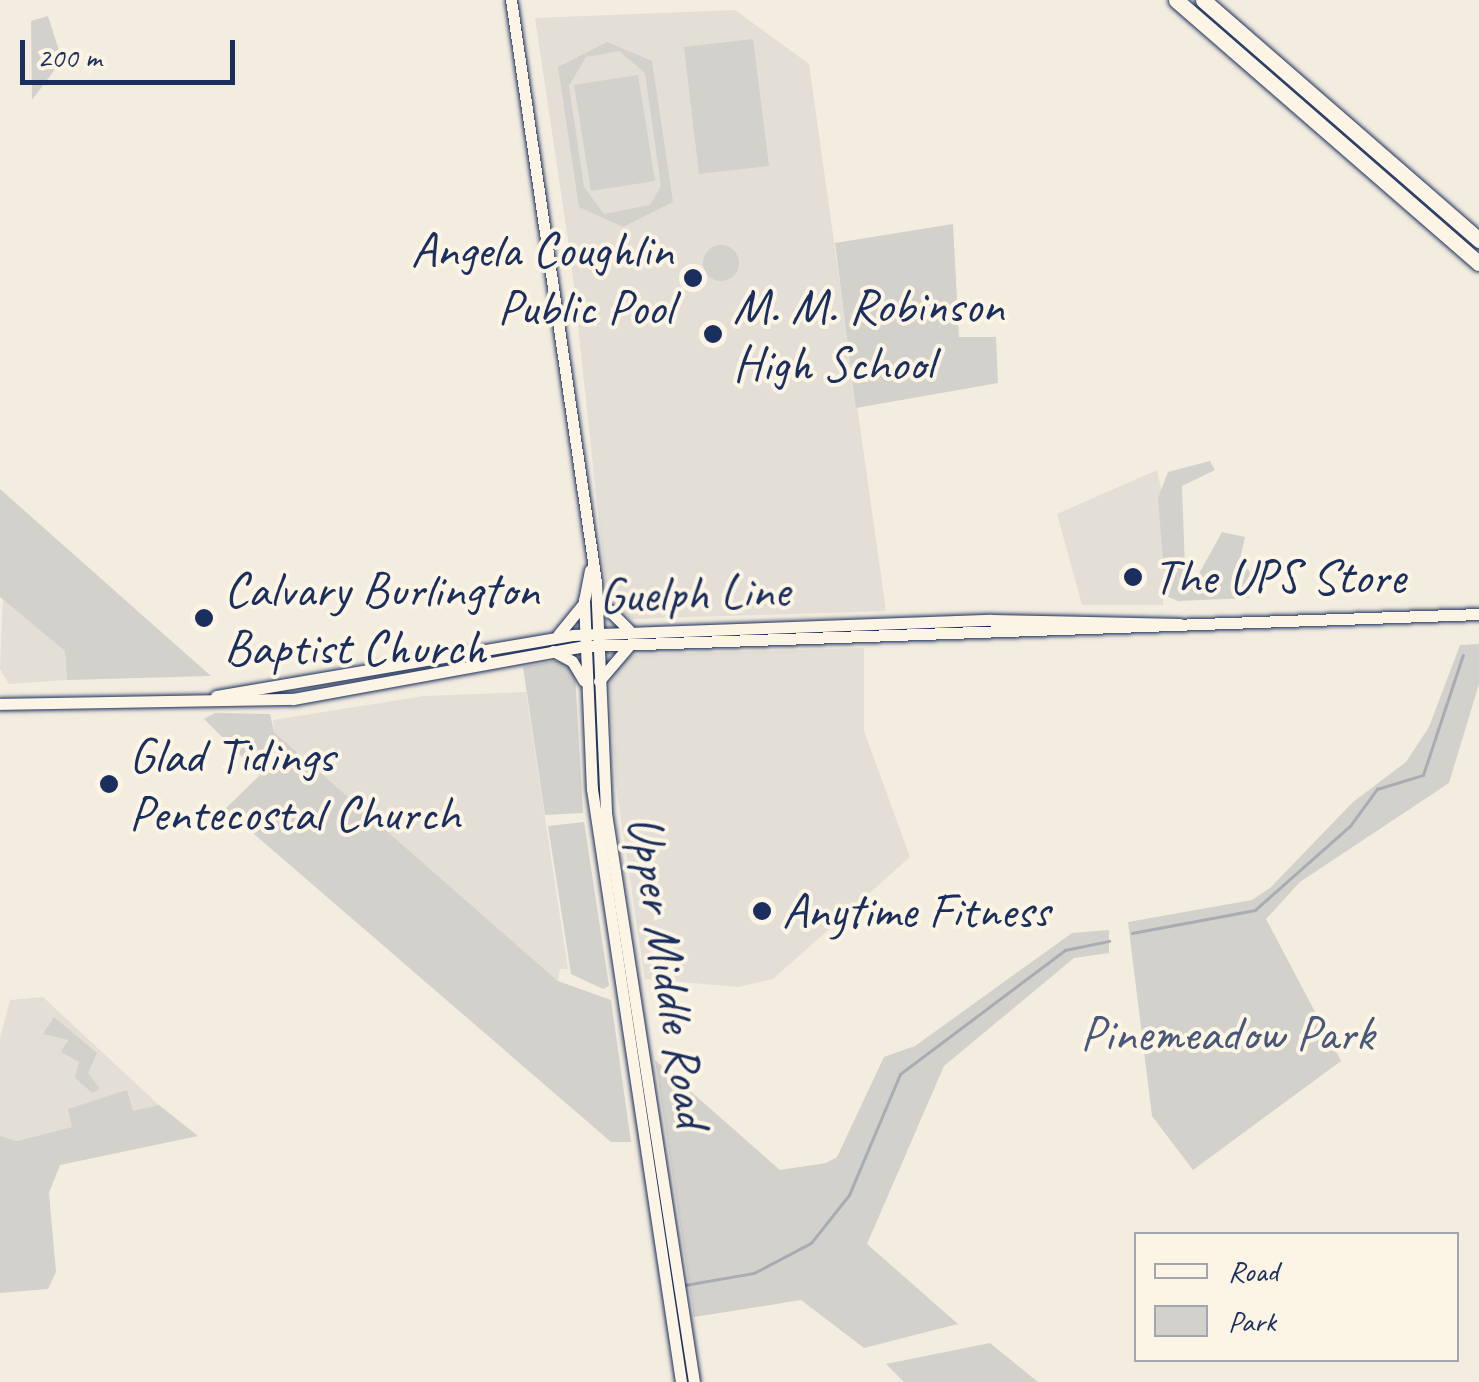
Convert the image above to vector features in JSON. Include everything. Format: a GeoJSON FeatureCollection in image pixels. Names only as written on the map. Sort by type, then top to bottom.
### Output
{"type":"FeatureCollection","features":[{"type":"Feature","properties":{"kind":"highway"},"geometry":{"type":"LineString","coordinates":[[1176,0],[1479,263]]}},
{"type":"Feature","properties":{"kind":"highway"},"geometry":{"type":"LineString","coordinates":[[1203,0],[1479,240]]}},
{"type":"Feature","properties":{"kind":"main road","name":"Upper Middle Road"},"geometry":{"type":"LineString","coordinates":[[510,0],[574,408],[590,570],[596,821],[681,1382]]}},
{"type":"Feature","properties":{"kind":"main road"},"geometry":{"type":"LineString","coordinates":[[553,651],[575,663],[592,686],[609,661],[632,639],[590,598],[556,637]]}},
{"type":"Feature","properties":{"kind":"main road","name":"Guelph Line"},"geometry":{"type":"LineString","coordinates":[[216,696],[418,664],[556,637],[632,639],[1479,614]]}},
{"type":"Feature","properties":{"kind":"main road","name":"Guelph Line"},"geometry":{"type":"LineString","coordinates":[[0,704],[216,696],[294,699],[553,651],[591,640]]}},
{"type":"Feature","properties":{"kind":"main road"},"geometry":{"type":"LineString","coordinates":[[401,680],[418,664]]}},
{"type":"Feature","properties":{"kind":"main road","name":"Upper Middle Road"},"geometry":{"type":"LineString","coordinates":[[592,686],[606,814],[694,1382]]}},
{"type":"Feature","properties":{"kind":"shaded area","name":"M. M. Robinson High School"},"geometry":{"type":"Polygon","coordinates":[[[735,10],[809,64],[886,611],[633,619],[608,607],[571,260],[535,18],[735,10]]]}},
{"type":"Feature","properties":{"kind":"shaded area"},"geometry":{"type":"Polygon","coordinates":[[[1157,470],[1166,511],[1163,605],[1082,605],[1057,514],[1157,470]]]}},
{"type":"Feature","properties":{"kind":"shaded area"},"geometry":{"type":"Polygon","coordinates":[[[3,594],[65,651],[67,680],[9,684],[0,669],[3,594]]]}},
{"type":"Feature","properties":{"kind":"shaded area"},"geometry":{"type":"Polygon","coordinates":[[[864,648],[864,731],[910,857],[773,979],[739,987],[645,979],[616,786],[609,675],[625,655],[864,648]]]}},
{"type":"Feature","properties":{"kind":"shaded area"},"geometry":{"type":"Polygon","coordinates":[[[526,692],[568,969],[560,969],[558,981],[274,732],[273,720],[424,696],[526,692]]]}},
{"type":"Feature","properties":{"kind":"shaded area"},"geometry":{"type":"Polygon","coordinates":[[[43,997],[159,1105],[17,1141],[0,1136],[0,1039],[10,1000],[43,997]]]}},
{"type":"Feature","properties":{"kind":"green space"},"geometry":{"type":"Polygon","coordinates":[[[48,16],[62,60],[32,100],[31,21],[48,16]]]}},
{"type":"Feature","properties":{"kind":"green space"},"geometry":{"type":"Polygon","coordinates":[[[753,39],[769,166],[699,174],[684,47],[753,39]]]}},
{"type":"Feature","properties":{"kind":"green space"},"geometry":{"type":"Polygon","coordinates":[[[607,42],[652,61],[673,202],[623,227],[579,207],[558,67],[607,42]],[[619,51],[586,57],[569,86],[584,187],[604,214],[650,205],[661,186],[645,73],[619,51]]]}},
{"type":"Feature","properties":{"kind":"green space"},"geometry":{"type":"Polygon","coordinates":[[[638,75],[655,181],[591,191],[574,85],[638,75]]]}},
{"type":"Feature","properties":{"kind":"green space"},"geometry":{"type":"Polygon","coordinates":[[[953,224],[959,337],[996,337],[998,383],[856,408],[835,243],[953,224]]]}},
{"type":"Feature","properties":{"kind":"green space"},"geometry":{"type":"Polygon","coordinates":[[[721,245],[734,250],[739,263],[734,276],[721,281],[708,276],[703,263],[708,250],[721,245]]]}},
{"type":"Feature","properties":{"kind":"green space"},"geometry":{"type":"Polygon","coordinates":[[[1210,461],[1215,470],[1182,486],[1185,569],[1196,579],[1222,532],[1245,537],[1240,559],[1250,572],[1249,598],[1178,601],[1166,596],[1158,498],[1168,472],[1210,461]]]}},
{"type":"Feature","properties":{"kind":"green space"},"geometry":{"type":"Polygon","coordinates":[[[0,489],[211,676],[67,680],[65,651],[0,597],[0,489]]]}},
{"type":"Feature","properties":{"kind":"green space","name":"Pinemeadow Park"},"geometry":{"type":"Polygon","coordinates":[[[1479,644],[1479,684],[1449,783],[1300,882],[1266,919],[1341,1061],[1193,1170],[1152,1116],[1128,922],[1252,900],[1270,888],[1353,802],[1406,762],[1429,727],[1460,645],[1479,644]]]}},
{"type":"Feature","properties":{"kind":"green space"},"geometry":{"type":"Polygon","coordinates":[[[561,660],[575,673],[583,813],[545,815],[523,667],[561,660]]]}},
{"type":"Feature","properties":{"kind":"green space"},"geometry":{"type":"Polygon","coordinates":[[[215,713],[270,714],[274,732],[558,981],[611,1000],[631,1142],[611,1142],[225,809],[260,775],[204,719],[215,713]]]}},
{"type":"Feature","properties":{"kind":"green space"},"geometry":{"type":"Polygon","coordinates":[[[584,822],[609,986],[603,989],[571,974],[548,826],[584,822]]]}},
{"type":"Feature","properties":{"kind":"green space"},"geometry":{"type":"Polygon","coordinates":[[[1109,930],[1109,953],[1074,958],[944,1066],[867,1244],[958,1324],[864,1348],[801,1300],[694,1317],[655,1060],[780,1170],[826,1163],[837,1157],[884,1057],[915,1046],[1072,933],[1109,930]]]}},
{"type":"Feature","properties":{"kind":"green space"},"geometry":{"type":"Polygon","coordinates":[[[54,1017],[97,1053],[88,1073],[100,1089],[92,1093],[75,1078],[79,1062],[61,1052],[68,1040],[43,1034],[54,1017]]]}},
{"type":"Feature","properties":{"kind":"green space"},"geometry":{"type":"Polygon","coordinates":[[[127,1090],[133,1111],[159,1105],[198,1136],[60,1165],[49,1193],[56,1272],[48,1289],[0,1293],[0,1136],[17,1141],[72,1127],[68,1109],[127,1090]]]}},
{"type":"Feature","properties":{"kind":"green space"},"geometry":{"type":"Polygon","coordinates":[[[990,1343],[1038,1382],[904,1382],[886,1364],[990,1343]]]}},
{"type":"Feature","properties":{"kind":"waterway"},"geometry":{"type":"LineString","coordinates":[[1132,933],[1255,910],[1350,826],[1377,789],[1423,775],[1463,655]]}},
{"type":"Feature","properties":{"kind":"waterway"},"geometry":{"type":"LineString","coordinates":[[685,1285],[754,1273],[811,1243],[849,1195],[900,1074],[1065,950],[1109,941]]}},
{"type":"Feature","properties":{"kind":"place","name":"Angela Coughlin Public Pool"},"geometry":{"type":"Point","coordinates":[693,278]}},
{"type":"Feature","properties":{"kind":"place","name":"M. M. Robinson High School"},"geometry":{"type":"Point","coordinates":[713,334]}},
{"type":"Feature","properties":{"kind":"place","name":"The UPS Store"},"geometry":{"type":"Point","coordinates":[1133,577]}},
{"type":"Feature","properties":{"kind":"place","name":"Calvary Burlington Baptist Church"},"geometry":{"type":"Point","coordinates":[204,618]}},
{"type":"Feature","properties":{"kind":"place","name":"Glad Tidings Pentecostal Church"},"geometry":{"type":"Point","coordinates":[109,784]}},
{"type":"Feature","properties":{"kind":"place","name":"Anytime Fitness"},"geometry":{"type":"Point","coordinates":[762,911]}}]}
